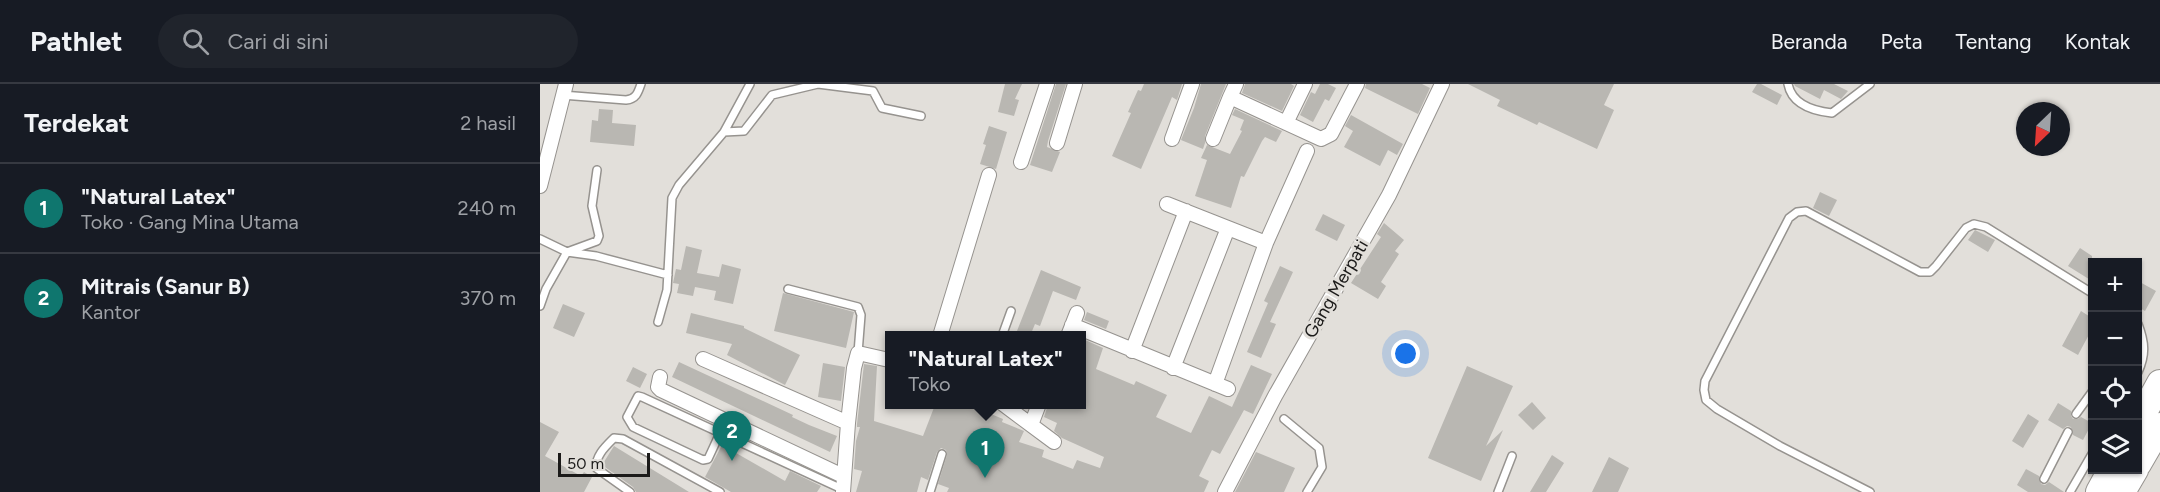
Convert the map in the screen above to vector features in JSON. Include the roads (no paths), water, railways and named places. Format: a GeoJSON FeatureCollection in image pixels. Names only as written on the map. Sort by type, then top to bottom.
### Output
{"type":"FeatureCollection","features":[{"type":"Feature","properties":{"kind":"highway"},"geometry":{"type":"LineString","coordinates":[[2139,420],[2148,375]]}},
{"type":"Feature","properties":{"kind":"highway"},"geometry":{"type":"LineString","coordinates":[[2142,458],[2160,426]]}},
{"type":"Feature","properties":{"kind":"highway"},"geometry":{"type":"LineString","coordinates":[[2099,492],[2109,474]]}},
{"type":"Feature","properties":{"kind":"highway"},"geometry":{"type":"LineString","coordinates":[[2122,492],[2133,474]]}},
{"type":"Feature","properties":{"kind":"street"},"geometry":{"type":"LineString","coordinates":[[1022,162],[1047,84]]}},
{"type":"Feature","properties":{"kind":"street"},"geometry":{"type":"LineString","coordinates":[[1057,143],[1075,84]]}},
{"type":"Feature","properties":{"kind":"street"},"geometry":{"type":"LineString","coordinates":[[1172,139],[1192,84]]}},
{"type":"Feature","properties":{"kind":"street"},"geometry":{"type":"LineString","coordinates":[[1286,123],[1305,84]]}},
{"type":"Feature","properties":{"kind":"street"},"geometry":{"type":"LineString","coordinates":[[1213,139],[1233,90],[1286,123],[1321,139],[1331,134],[1357,84]]}},
{"type":"Feature","properties":{"kind":"street","name":"Gang Merpati"},"geometry":{"type":"LineString","coordinates":[[1225,492],[1275,396],[1389,195],[1439,85]]}},
{"type":"Feature","properties":{"kind":"street"},"geometry":{"type":"LineString","coordinates":[[540,186],[564,89]]}},
{"type":"Feature","properties":{"kind":"street"},"geometry":{"type":"LineString","coordinates":[[1086,331],[1221,387],[1266,243],[1307,151]]}},
{"type":"Feature","properties":{"kind":"street"},"geometry":{"type":"LineString","coordinates":[[942,331],[989,175]]}},
{"type":"Feature","properties":{"kind":"street"},"geometry":{"type":"LineString","coordinates":[[1167,204],[1266,243]]}},
{"type":"Feature","properties":{"kind":"street"},"geometry":{"type":"LineString","coordinates":[[1132,351],[1186,211]]}},
{"type":"Feature","properties":{"kind":"street"},"geometry":{"type":"LineString","coordinates":[[1173,368],[1228,228]]}},
{"type":"Feature","properties":{"kind":"street"},"geometry":{"type":"LineString","coordinates":[[1072,325],[1086,331]]}},
{"type":"Feature","properties":{"kind":"street"},"geometry":{"type":"LineString","coordinates":[[660,377],[658,387],[661,390],[843,486],[854,368],[858,353],[885,359]]}},
{"type":"Feature","properties":{"kind":"street"},"geometry":{"type":"LineString","coordinates":[[703,358],[848,423]]}},
{"type":"Feature","properties":{"kind":"street"},"geometry":{"type":"LineString","coordinates":[[1008,409],[1053,442]]}},
{"type":"Feature","properties":{"kind":"street"},"geometry":{"type":"LineString","coordinates":[[1031,425],[1037,409]]}},
{"type":"Feature","properties":{"kind":"lane"},"geometry":{"type":"LineString","coordinates":[[564,89],[626,100],[633,99],[637,95],[641,84]]}},
{"type":"Feature","properties":{"kind":"lane"},"geometry":{"type":"LineString","coordinates":[[658,322],[667,290],[672,198],[678,184],[724,132],[750,84]]}},
{"type":"Feature","properties":{"kind":"lane"},"geometry":{"type":"LineString","coordinates":[[724,132],[744,131],[772,95],[818,84],[873,92],[882,108],[921,116]]}},
{"type":"Feature","properties":{"kind":"lane"},"geometry":{"type":"LineString","coordinates":[[1788,84],[1795,98],[1805,107],[1832,114],[1870,84]]}},
{"type":"Feature","properties":{"kind":"lane"},"geometry":{"type":"LineString","coordinates":[[540,306],[546,289],[567,252],[597,241],[599,236],[592,199],[597,170]]}},
{"type":"Feature","properties":{"kind":"lane"},"geometry":{"type":"LineString","coordinates":[[1870,492],[1780,446],[1717,409],[1706,400],[1705,381],[1790,218],[1797,212],[1806,211],[1920,272],[1930,272],[1966,228],[1974,224],[1986,227],[2088,291]]}},
{"type":"Feature","properties":{"kind":"lane"},"geometry":{"type":"LineString","coordinates":[[540,238],[567,252],[596,256],[668,275]]}},
{"type":"Feature","properties":{"kind":"lane"},"geometry":{"type":"LineString","coordinates":[[788,289],[858,307],[861,315],[858,353]]}},
{"type":"Feature","properties":{"kind":"lane"},"geometry":{"type":"LineString","coordinates":[[1004,331],[1011,310]]}},
{"type":"Feature","properties":{"kind":"lane"},"geometry":{"type":"LineString","coordinates":[[2142,339],[2148,375]]}},
{"type":"Feature","properties":{"kind":"lane"},"geometry":{"type":"LineString","coordinates":[[720,433],[708,459],[703,460],[633,426],[627,417],[635,399],[640,396],[843,486]]}},
{"type":"Feature","properties":{"kind":"lane"},"geometry":{"type":"LineString","coordinates":[[2076,414],[2088,398]]}},
{"type":"Feature","properties":{"kind":"lane"},"geometry":{"type":"LineString","coordinates":[[1284,418],[1319,448],[1322,466],[1307,492]]}},
{"type":"Feature","properties":{"kind":"lane"},"geometry":{"type":"LineString","coordinates":[[2044,479],[2068,432]]}},
{"type":"Feature","properties":{"kind":"lane"},"geometry":{"type":"LineString","coordinates":[[630,492],[596,468],[600,452],[614,438],[623,439],[720,492]]}},
{"type":"Feature","properties":{"kind":"lane"},"geometry":{"type":"LineString","coordinates":[[930,492],[942,454]]}},
{"type":"Feature","properties":{"kind":"lane"},"geometry":{"type":"LineString","coordinates":[[1498,492],[1512,456]]}},
{"type":"Feature","properties":{"kind":"lane"},"geometry":{"type":"LineString","coordinates":[[2070,492],[2088,461]]}},
{"type":"Feature","properties":{"kind":"place","name":"Mitrais (Sanur B)"},"geometry":{"type":"Point","coordinates":[732,461]}},
{"type":"Feature","properties":{"kind":"place","name":"\"Natural Latex\""},"geometry":{"type":"Point","coordinates":[985,478]}}]}
